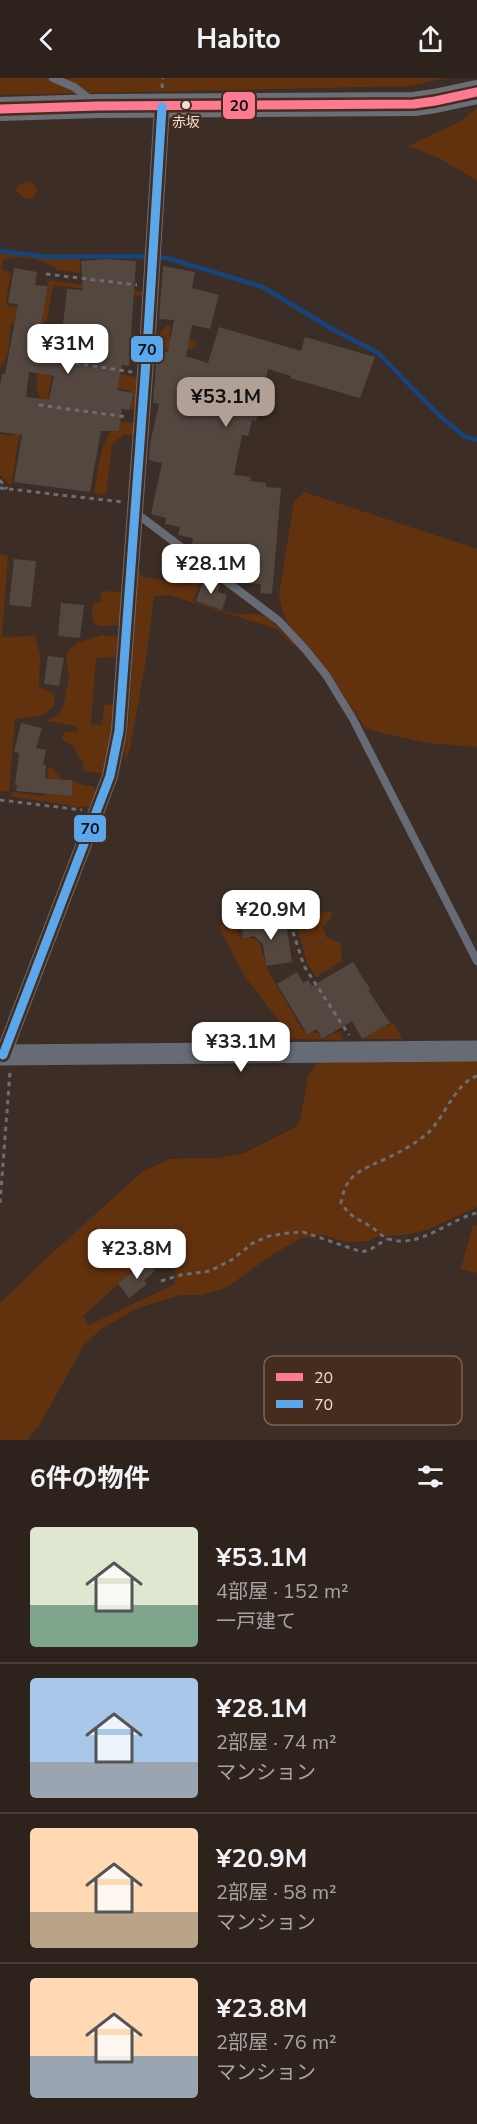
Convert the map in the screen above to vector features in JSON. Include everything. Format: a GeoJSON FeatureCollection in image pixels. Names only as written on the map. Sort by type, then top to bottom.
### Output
{"type":"FeatureCollection","features":[{"type":"Feature","properties":{"kind":"main road"},"geometry":{"type":"LineString","coordinates":[[0,109],[98,106],[414,104],[477,92]]}},
{"type":"Feature","properties":{"kind":"street"},"geometry":{"type":"LineString","coordinates":[[162,107],[119,730],[110,776],[5,1055],[477,1051]]}},
{"type":"Feature","properties":{"kind":"lane"},"geometry":{"type":"LineString","coordinates":[[53,78],[74,87],[98,106]]}},
{"type":"Feature","properties":{"kind":"lane"},"geometry":{"type":"LineString","coordinates":[[135,508],[279,621],[326,675],[359,729],[477,961]]}},
{"type":"Feature","properties":{"kind":"path"},"geometry":{"type":"LineString","coordinates":[[46,274],[151,286]]}},
{"type":"Feature","properties":{"kind":"path"},"geometry":{"type":"LineString","coordinates":[[51,352],[68,362],[145,375]]}},
{"type":"Feature","properties":{"kind":"path"},"geometry":{"type":"LineString","coordinates":[[39,405],[142,419]]}},
{"type":"Feature","properties":{"kind":"path"},"geometry":{"type":"LineString","coordinates":[[0,480],[7,489]]}},
{"type":"Feature","properties":{"kind":"path"},"geometry":{"type":"LineString","coordinates":[[0,488],[135,508]]}},
{"type":"Feature","properties":{"kind":"path"},"geometry":{"type":"LineString","coordinates":[[0,800],[96,812]]}},
{"type":"Feature","properties":{"kind":"path"},"geometry":{"type":"LineString","coordinates":[[293,932],[304,966],[360,1052]]}},
{"type":"Feature","properties":{"kind":"path"},"geometry":{"type":"LineString","coordinates":[[0,1203],[5,1055]]}},
{"type":"Feature","properties":{"kind":"path"},"geometry":{"type":"LineString","coordinates":[[477,1076],[473,1077],[458,1092],[435,1127],[424,1137],[387,1159],[371,1164],[358,1172],[343,1188],[341,1203],[349,1214],[387,1238],[403,1241],[430,1234],[468,1215],[477,1213]]}},
{"type":"Feature","properties":{"kind":"path"},"geometry":{"type":"LineString","coordinates":[[160,1281],[210,1271],[233,1259],[252,1243],[269,1236],[303,1232],[362,1252],[387,1238]]}},
{"type":"Feature","properties":{"kind":"shaded area"},"geometry":{"type":"Polygon","coordinates":[[[0,78],[444,78],[410,86],[0,95],[0,78]]]}},
{"type":"Feature","properties":{"kind":"shaded area"},"geometry":{"type":"Polygon","coordinates":[[[477,108],[477,181],[439,158],[408,146],[459,122],[477,108]]]}},
{"type":"Feature","properties":{"kind":"shaded area"},"geometry":{"type":"Polygon","coordinates":[[[27,181],[32,183],[38,191],[32,198],[25,199],[16,191],[17,186],[27,181]]]}},
{"type":"Feature","properties":{"kind":"shaded area"},"geometry":{"type":"Polygon","coordinates":[[[0,253],[80,259],[80,273],[58,270],[45,262],[34,259],[17,257],[3,260],[2,270],[11,273],[6,302],[9,306],[36,309],[49,288],[46,280],[143,292],[143,296],[53,285],[47,319],[43,325],[16,320],[11,325],[6,359],[0,368],[0,253]]]}},
{"type":"Feature","properties":{"kind":"shaded area"},"geometry":{"type":"Polygon","coordinates":[[[167,325],[171,326],[169,335],[171,339],[195,341],[196,345],[182,352],[154,346],[155,339],[167,325]]]}},
{"type":"Feature","properties":{"kind":"shaded area"},"geometry":{"type":"Polygon","coordinates":[[[52,359],[49,376],[52,377],[48,396],[58,398],[48,401],[40,398],[37,390],[37,374],[52,359]]]}},
{"type":"Feature","properties":{"kind":"shaded area"},"geometry":{"type":"Polygon","coordinates":[[[93,369],[135,377],[139,382],[136,409],[130,410],[133,393],[131,391],[89,382],[93,369]]]}},
{"type":"Feature","properties":{"kind":"shaded area"},"geometry":{"type":"Polygon","coordinates":[[[120,422],[134,423],[133,436],[124,434],[112,444],[106,495],[94,493],[104,445],[120,422]]]}},
{"type":"Feature","properties":{"kind":"shaded area"},"geometry":{"type":"Polygon","coordinates":[[[20,432],[11,486],[0,475],[0,434],[14,436],[20,432]]]}},
{"type":"Feature","properties":{"kind":"shaded area"},"geometry":{"type":"Polygon","coordinates":[[[304,492],[477,549],[477,747],[427,743],[365,728],[330,674],[288,624],[279,596],[294,501],[304,492]]]}},
{"type":"Feature","properties":{"kind":"shaded area"},"geometry":{"type":"Polygon","coordinates":[[[0,554],[8,556],[2,637],[35,636],[40,655],[39,687],[55,694],[54,706],[41,716],[15,719],[9,792],[0,791],[0,554]]]}},
{"type":"Feature","properties":{"kind":"shaded area"},"geometry":{"type":"Polygon","coordinates":[[[197,569],[202,574],[193,601],[233,614],[266,616],[296,645],[294,646],[277,629],[169,595],[154,596],[145,665],[130,748],[125,762],[125,750],[122,759],[128,731],[138,573],[144,577],[190,585],[197,569]]]}},
{"type":"Feature","properties":{"kind":"shaded area"},"geometry":{"type":"Polygon","coordinates":[[[101,591],[122,592],[121,625],[100,626],[94,623],[93,603],[100,603],[101,591]]]}},
{"type":"Feature","properties":{"kind":"shaded area"},"geometry":{"type":"Polygon","coordinates":[[[102,635],[118,637],[116,657],[96,658],[91,724],[102,725],[104,705],[114,704],[111,751],[102,773],[83,771],[83,761],[74,746],[63,741],[62,736],[65,732],[78,731],[76,726],[46,721],[59,714],[63,708],[69,677],[66,657],[68,651],[77,643],[102,635]]]}},
{"type":"Feature","properties":{"kind":"shaded area"},"geometry":{"type":"Polygon","coordinates":[[[49,766],[60,776],[60,795],[71,796],[72,780],[85,786],[93,786],[97,791],[92,806],[79,807],[9,796],[14,792],[44,796],[49,766]]]}},
{"type":"Feature","properties":{"kind":"shaded area"},"geometry":{"type":"Polygon","coordinates":[[[332,912],[332,916],[323,927],[326,937],[341,943],[342,961],[316,977],[307,963],[294,914],[332,912]]]}},
{"type":"Feature","properties":{"kind":"shaded area"},"geometry":{"type":"Polygon","coordinates":[[[225,922],[233,924],[240,936],[256,939],[268,971],[303,1031],[318,1033],[322,1039],[338,1032],[341,1033],[343,1040],[290,1039],[287,1031],[245,977],[219,927],[225,922]]]}},
{"type":"Feature","properties":{"kind":"shaded area"},"geometry":{"type":"Polygon","coordinates":[[[393,1022],[403,1039],[362,1039],[393,1022]]]}},
{"type":"Feature","properties":{"kind":"shaded area"},"geometry":{"type":"Polygon","coordinates":[[[329,1059],[469,1060],[477,1062],[477,1207],[427,1230],[404,1235],[378,1236],[368,1241],[347,1242],[323,1235],[301,1238],[272,1255],[226,1288],[200,1295],[181,1295],[135,1309],[100,1330],[84,1345],[39,1426],[27,1440],[0,1440],[0,1303],[142,1172],[169,1159],[217,1158],[244,1153],[296,1127],[301,1117],[308,1075],[316,1064],[329,1059]],[[167,1255],[141,1264],[83,1316],[89,1325],[175,1284],[175,1266],[167,1255]]]}},
{"type":"Feature","properties":{"kind":"shaded area"},"geometry":{"type":"Polygon","coordinates":[[[477,1225],[477,1273],[461,1269],[472,1227],[477,1225]]]}},
{"type":"Feature","properties":{"kind":"building"},"geometry":{"type":"Polygon","coordinates":[[[106,259],[136,261],[129,366],[122,365],[117,390],[133,393],[130,410],[122,409],[119,431],[101,431],[90,492],[14,482],[22,435],[0,432],[0,385],[2,374],[5,374],[18,304],[8,303],[14,268],[37,272],[35,285],[48,286],[37,346],[60,351],[67,289],[83,290],[81,261],[106,259]],[[29,372],[26,397],[49,400],[54,376],[29,372]]]}},
{"type":"Feature","properties":{"kind":"building"},"geometry":{"type":"Polygon","coordinates":[[[163,266],[195,272],[192,288],[219,295],[210,329],[192,325],[186,356],[208,363],[219,327],[301,351],[305,337],[375,357],[360,398],[290,378],[291,376],[268,369],[256,421],[252,420],[248,436],[242,435],[234,475],[251,477],[250,481],[266,483],[266,487],[281,488],[272,594],[260,593],[261,584],[245,583],[246,574],[225,573],[214,564],[216,550],[192,545],[193,538],[178,535],[180,527],[165,524],[166,518],[151,514],[162,463],[149,460],[150,444],[159,404],[153,403],[157,350],[168,352],[174,320],[159,319],[163,266]]]}},
{"type":"Feature","properties":{"kind":"building"},"geometry":{"type":"Polygon","coordinates":[[[14,559],[36,561],[31,607],[9,605],[14,559]]]}},
{"type":"Feature","properties":{"kind":"building"},"geometry":{"type":"Polygon","coordinates":[[[204,579],[213,582],[213,579],[220,585],[218,592],[227,595],[222,610],[196,601],[204,579]]]}},
{"type":"Feature","properties":{"kind":"building"},"geometry":{"type":"Polygon","coordinates":[[[61,603],[84,605],[80,638],[58,636],[61,603]]]}},
{"type":"Feature","properties":{"kind":"building"},"geometry":{"type":"Polygon","coordinates":[[[48,656],[64,658],[59,686],[44,684],[48,656]]]}},
{"type":"Feature","properties":{"kind":"building"},"geometry":{"type":"Polygon","coordinates":[[[21,723],[42,728],[36,748],[46,750],[43,765],[46,765],[45,779],[72,780],[72,796],[16,791],[19,753],[14,752],[21,723]]]}},
{"type":"Feature","properties":{"kind":"building"},"geometry":{"type":"Polygon","coordinates":[[[275,921],[276,925],[286,923],[292,962],[266,966],[263,944],[254,936],[243,938],[242,926],[275,921]]]}},
{"type":"Feature","properties":{"kind":"building"},"geometry":{"type":"Polygon","coordinates":[[[353,962],[390,1023],[362,1039],[352,1021],[322,1039],[317,1029],[307,1034],[277,984],[297,972],[303,983],[308,980],[312,986],[353,962]]]}},
{"type":"Feature","properties":{"kind":"building"},"geometry":{"type":"Polygon","coordinates":[[[148,1261],[155,1271],[144,1280],[147,1284],[129,1298],[118,1283],[148,1261]]]}},
{"type":"Feature","properties":{"kind":"waterway"},"geometry":{"type":"LineString","coordinates":[[0,251],[48,257],[167,258],[263,287],[332,329],[378,353],[441,417],[464,436],[477,440]]}},
{"type":"Feature","properties":{"kind":"transit line","name":"20"},"geometry":{"type":"LineString","coordinates":[[0,109],[98,106],[414,104],[477,92]]}},
{"type":"Feature","properties":{"kind":"transit line","name":"70"},"geometry":{"type":"LineString","coordinates":[[3,1055],[110,776],[119,731],[162,107]]}},
{"type":"Feature","properties":{"kind":"place","name":"赤坂"},"geometry":{"type":"Point","coordinates":[186,105]}}]}
